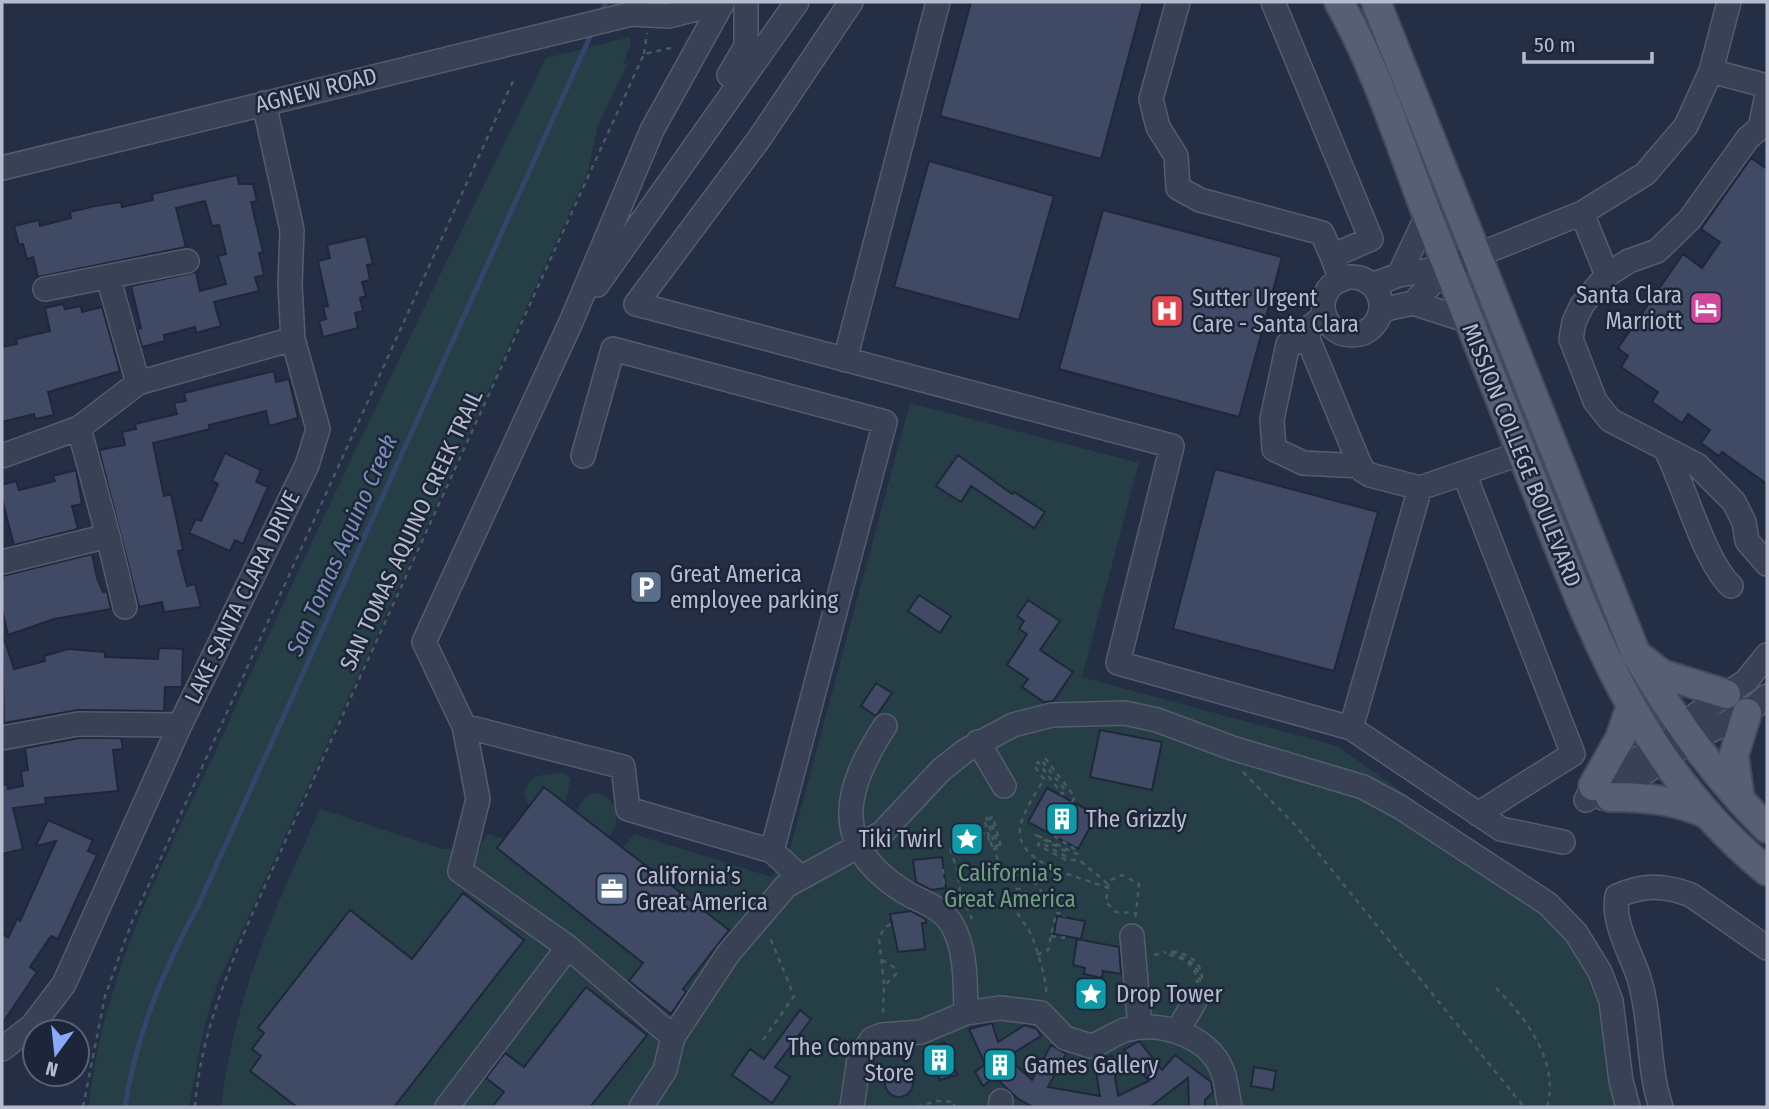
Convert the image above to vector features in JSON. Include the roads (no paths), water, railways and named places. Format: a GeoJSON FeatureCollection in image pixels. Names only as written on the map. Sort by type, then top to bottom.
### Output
{"type":"FeatureCollection","features":[{"type":"Feature","properties":{"kind":"main road","name":"MISSION COLLEGE BOULEVARD"},"geometry":{"type":"LineString","coordinates":[[1339,2],[1393,123],[1427,216],[1583,607],[1630,709],[1659,753],[1707,814],[1767,871]]}},
{"type":"Feature","properties":{"kind":"main road","name":"MISSION COLLEGE BOULEVARD"},"geometry":{"type":"LineString","coordinates":[[1376,2],[1636,654],[1687,736],[1741,803],[1767,828]]}},
{"type":"Feature","properties":{"kind":"main road"},"geometry":{"type":"LineString","coordinates":[[1636,654],[1662,674],[1747,701],[1734,755],[1741,803]]}},
{"type":"Feature","properties":{"kind":"main road"},"geometry":{"type":"LineString","coordinates":[[1630,709],[1601,792],[1688,805],[1707,814]]}},
{"type":"Feature","properties":{"kind":"street","name":"AGNEW ROAD"},"geometry":{"type":"LineString","coordinates":[[2,168],[541,35],[637,8],[669,16],[723,2]]}},
{"type":"Feature","properties":{"kind":"street"},"geometry":{"type":"LineString","coordinates":[[673,1037],[568,947],[460,871],[478,799],[464,726],[424,642],[571,322],[652,130],[723,2]]}},
{"type":"Feature","properties":{"kind":"street"},"geometry":{"type":"LineString","coordinates":[[664,190],[717,89],[746,46],[746,2]]}},
{"type":"Feature","properties":{"kind":"street"},"geometry":{"type":"LineString","coordinates":[[571,322],[797,2]]}},
{"type":"Feature","properties":{"kind":"street"},"geometry":{"type":"LineString","coordinates":[[851,2],[759,139],[636,304],[1172,446],[1118,663],[1351,728],[1501,829],[1563,842]]}},
{"type":"Feature","properties":{"kind":"street"},"geometry":{"type":"LineString","coordinates":[[845,360],[938,2]]}},
{"type":"Feature","properties":{"kind":"street"},"geometry":{"type":"LineString","coordinates":[[1178,2],[1151,99],[1158,127],[1176,156],[1178,188],[1200,200],[1322,233],[1341,279]]}},
{"type":"Feature","properties":{"kind":"street"},"geometry":{"type":"LineString","coordinates":[[1273,2],[1371,239],[1332,256]]}},
{"type":"Feature","properties":{"kind":"street"},"geometry":{"type":"LineString","coordinates":[[1372,285],[1399,275],[1448,267],[1582,213],[1645,174],[1686,126],[1711,71],[1729,2]]}},
{"type":"Feature","properties":{"kind":"street"},"geometry":{"type":"LineString","coordinates":[[669,16],[691,32],[691,62]]}},
{"type":"Feature","properties":{"kind":"street"},"geometry":{"type":"LineString","coordinates":[[1711,71],[1767,86]]}},
{"type":"Feature","properties":{"kind":"street"},"geometry":{"type":"LineString","coordinates":[[1761,559],[1747,541],[1744,522],[1734,502],[1697,466],[1609,420],[1595,401],[1571,339],[1574,322],[1582,304],[1607,275],[1629,261],[1657,251],[1690,219],[1748,138],[1760,128],[1767,95]]}},
{"type":"Feature","properties":{"kind":"street","name":"LAKE SANTA CLARA DRIVE"},"geometry":{"type":"LineString","coordinates":[[2,1049],[33,1026],[64,984],[180,725],[307,465],[318,429],[293,339],[290,285],[292,230],[264,103]]}},
{"type":"Feature","properties":{"kind":"street"},"geometry":{"type":"LineString","coordinates":[[1582,213],[1607,275]]}},
{"type":"Feature","properties":{"kind":"street"},"geometry":{"type":"LineString","coordinates":[[1399,275],[1427,216]]}},
{"type":"Feature","properties":{"kind":"street"},"geometry":{"type":"LineString","coordinates":[[45,289],[187,261]]}},
{"type":"Feature","properties":{"kind":"street"},"geometry":{"type":"LineString","coordinates":[[1413,303],[1448,267]]}},
{"type":"Feature","properties":{"kind":"street"},"geometry":{"type":"LineString","coordinates":[[108,276],[138,383]]}},
{"type":"Feature","properties":{"kind":"street"},"geometry":{"type":"LineString","coordinates":[[1357,278],[1372,285],[1381,300],[1381,310],[1374,325],[1360,335],[1342,334],[1335,330],[1324,316],[1327,291],[1341,279],[1357,278]]}},
{"type":"Feature","properties":{"kind":"street"},"geometry":{"type":"LineString","coordinates":[[1381,310],[1413,303],[1469,321]]}},
{"type":"Feature","properties":{"kind":"street"},"geometry":{"type":"LineString","coordinates":[[1324,316],[1309,328],[1308,339],[1361,466],[1370,475],[1420,488],[1521,453]]}},
{"type":"Feature","properties":{"kind":"street"},"geometry":{"type":"LineString","coordinates":[[2,456],[79,428],[138,383],[293,339]]}},
{"type":"Feature","properties":{"kind":"street"},"geometry":{"type":"LineString","coordinates":[[1308,339],[1288,344],[1272,419],[1275,449],[1303,463],[1361,466]]}},
{"type":"Feature","properties":{"kind":"street"},"geometry":{"type":"LineString","coordinates":[[583,456],[613,349],[885,422],[772,851]]}},
{"type":"Feature","properties":{"kind":"street"},"geometry":{"type":"LineString","coordinates":[[79,428],[125,607]]}},
{"type":"Feature","properties":{"kind":"street"},"geometry":{"type":"LineString","coordinates":[[1667,450],[1717,571],[1731,586]]}},
{"type":"Feature","properties":{"kind":"street"},"geometry":{"type":"LineString","coordinates":[[1464,473],[1573,754],[1478,814]]}},
{"type":"Feature","properties":{"kind":"street"},"geometry":{"type":"LineString","coordinates":[[1351,728],[1420,488]]}},
{"type":"Feature","properties":{"kind":"street"},"geometry":{"type":"LineString","coordinates":[[2,562],[108,536]]}},
{"type":"Feature","properties":{"kind":"street"},"geometry":{"type":"LineString","coordinates":[[1601,792],[1687,736],[1697,714],[1747,701],[1746,681],[1767,655]]}},
{"type":"Feature","properties":{"kind":"street"},"geometry":{"type":"LineString","coordinates":[[641,1107],[665,1070],[673,1037],[728,954],[773,898],[799,876],[859,848],[882,833],[941,770],[978,742],[1013,724],[1052,715],[1100,712],[1157,720],[1232,748],[1328,774],[1381,795],[1549,904],[1565,918],[1592,957],[1611,1001],[1621,1081],[1628,1107]]}},
{"type":"Feature","properties":{"kind":"street"},"geometry":{"type":"LineString","coordinates":[[2,738],[78,724],[180,725]]}},
{"type":"Feature","properties":{"kind":"street"},"geometry":{"type":"LineString","coordinates":[[464,726],[623,767],[628,809],[772,851],[799,876]]}},
{"type":"Feature","properties":{"kind":"street"},"geometry":{"type":"LineString","coordinates":[[885,726],[868,752],[853,785],[850,806],[859,848],[880,873],[898,888],[933,906],[951,923],[963,962],[966,1013]]}},
{"type":"Feature","properties":{"kind":"street"},"geometry":{"type":"LineString","coordinates":[[978,742],[1004,786]]}},
{"type":"Feature","properties":{"kind":"street"},"geometry":{"type":"LineString","coordinates":[[1661,1107],[1649,1021],[1639,979],[1615,909],[1617,896],[1648,886],[1677,890],[1691,895],[1767,948]]}},
{"type":"Feature","properties":{"kind":"street"},"geometry":{"type":"LineString","coordinates":[[1132,936],[1140,1027]]}},
{"type":"Feature","properties":{"kind":"street"},"geometry":{"type":"LineString","coordinates":[[447,1107],[568,947]]}},
{"type":"Feature","properties":{"kind":"street"},"geometry":{"type":"LineString","coordinates":[[1177,1032],[1196,994]]}},
{"type":"Feature","properties":{"kind":"street"},"geometry":{"type":"LineString","coordinates":[[852,1107],[859,1059],[872,1039],[882,1035],[921,1032],[966,1013],[1000,1008],[1041,1013],[1065,1038],[1091,1046],[1113,1035],[1140,1027],[1160,1026],[1177,1032],[1203,1046],[1222,1068],[1230,1107]]}},
{"type":"Feature","properties":{"kind":"waterway","name":"San Tomas Aquino Creek"},"geometry":{"type":"LineString","coordinates":[[600,15],[606,2]]}},
{"type":"Feature","properties":{"kind":"waterway","name":"San Tomas Aquino Creek"},"geometry":{"type":"LineString","coordinates":[[125,1107],[136,1054],[162,979],[198,906],[593,30]]}},
{"type":"Feature","properties":{"kind":"place","name":"Santa Clara Marriott"},"geometry":{"type":"Point","coordinates":[1706,308]}},
{"type":"Feature","properties":{"kind":"place","name":"Sutter Urgent Care - Santa Clara"},"geometry":{"type":"Point","coordinates":[1167,311]}},
{"type":"Feature","properties":{"kind":"place","name":"Great America employee parking"},"geometry":{"type":"Point","coordinates":[646,587]}},
{"type":"Feature","properties":{"kind":"place","name":"The Grizzly"},"geometry":{"type":"Point","coordinates":[1062,819]}},
{"type":"Feature","properties":{"kind":"place","name":"Tiki Twirl"},"geometry":{"type":"Point","coordinates":[967,839]}},
{"type":"Feature","properties":{"kind":"place","name":"California’s Great America"},"geometry":{"type":"Point","coordinates":[612,889]}},
{"type":"Feature","properties":{"kind":"place","name":"Drop Tower"},"geometry":{"type":"Point","coordinates":[1091,994]}},
{"type":"Feature","properties":{"kind":"place","name":"The Company Store"},"geometry":{"type":"Point","coordinates":[939,1060]}},
{"type":"Feature","properties":{"kind":"place","name":"Games Gallery"},"geometry":{"type":"Point","coordinates":[1000,1065]}},
{"type":"Feature","properties":{"kind":"park label","name":"California's Great America"},"geometry":{"type":"Point","coordinates":[1010,886]}}]}
